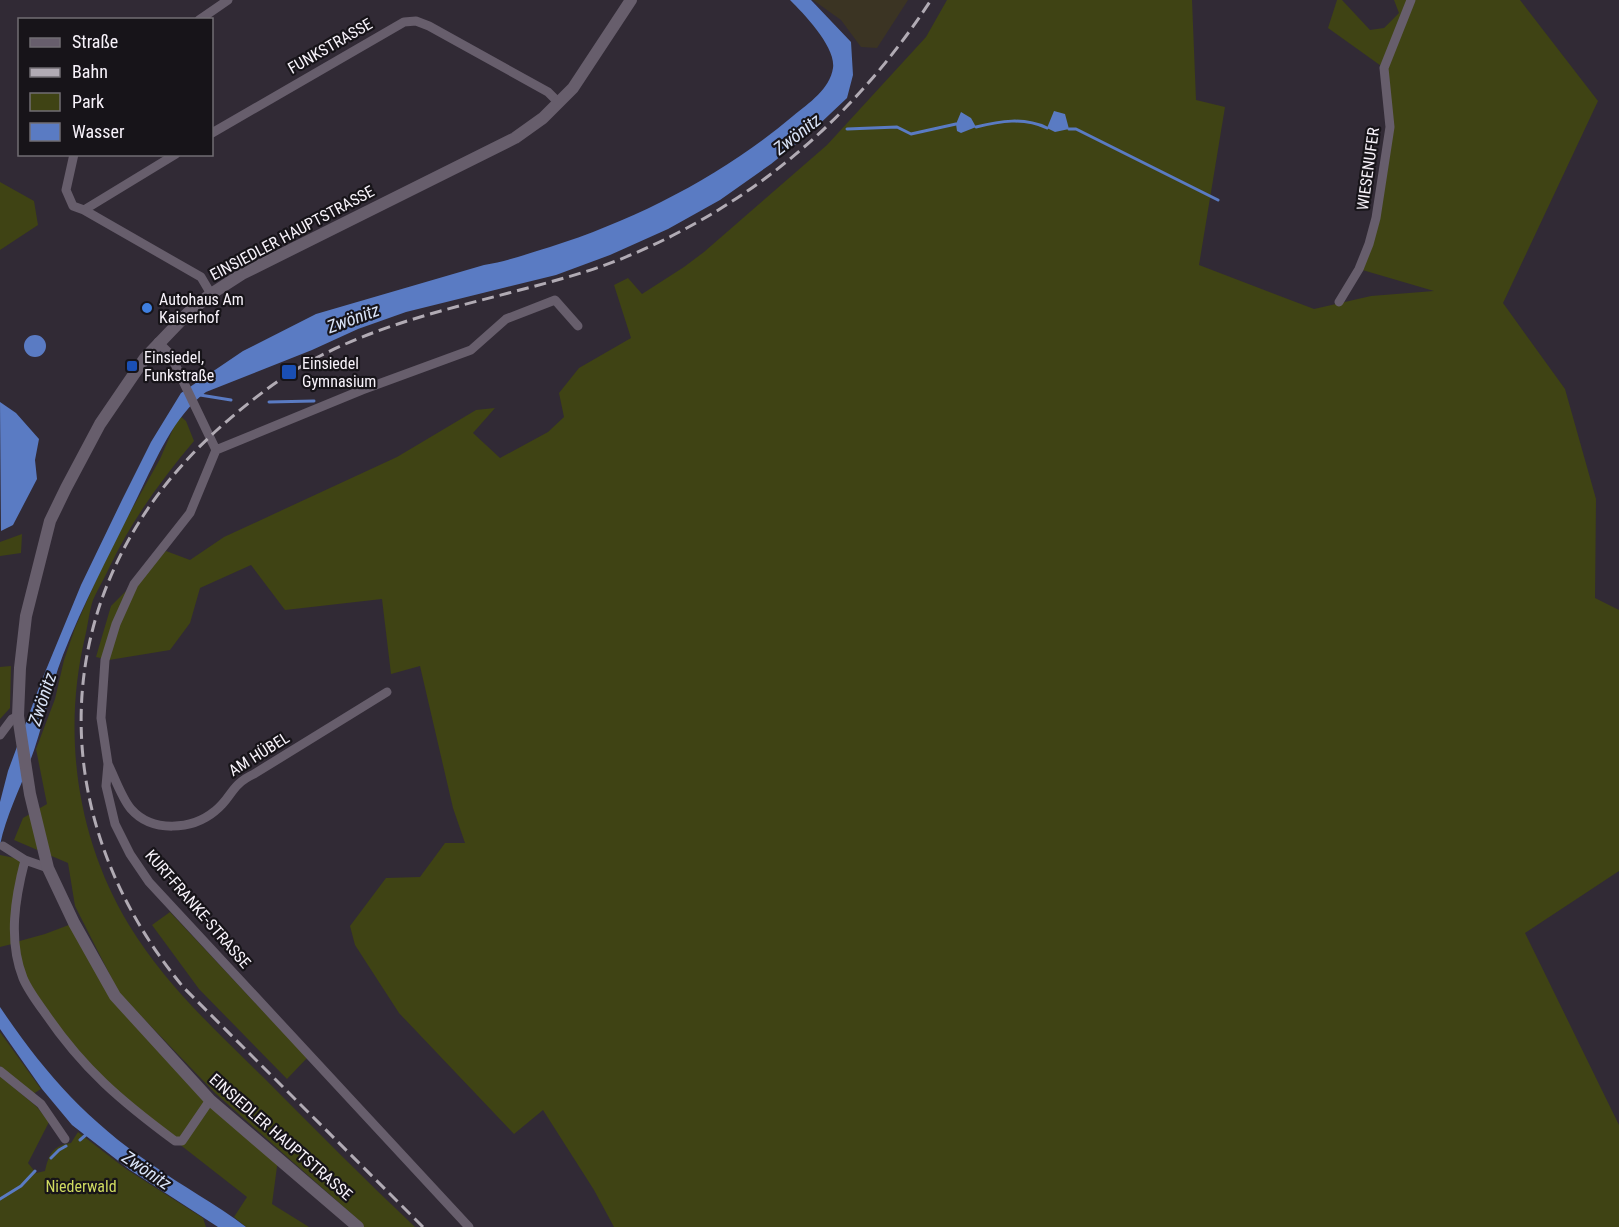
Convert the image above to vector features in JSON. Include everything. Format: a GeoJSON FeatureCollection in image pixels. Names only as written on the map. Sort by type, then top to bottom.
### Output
{"type":"FeatureCollection","features":[{"type":"Feature","properties":{"kind":"main road","name":"EINSIEDLER HAUPTSTRASSE"},"geometry":{"type":"LineString","coordinates":[[358,1227],[210,1100],[115,996],[74,923],[48,868],[30,794],[18,716],[26,615],[50,521],[100,424],[158,342],[211,294],[242,274],[515,138],[543,118],[573,88],[631,0]]}},
{"type":"Feature","properties":{"kind":"street"},"geometry":{"type":"LineString","coordinates":[[202,18],[228,0]]}},
{"type":"Feature","properties":{"kind":"street","name":"WIESENUFER"},"geometry":{"type":"LineString","coordinates":[[1340,302],[1370,244],[1390,127],[1384,68],[1411,0]]}},
{"type":"Feature","properties":{"kind":"street","name":"FUNKSTRASSE"},"geometry":{"type":"LineString","coordinates":[[213,132],[404,22],[416,21],[429,26],[548,92],[559,103]]}},
{"type":"Feature","properties":{"kind":"street"},"geometry":{"type":"LineString","coordinates":[[74,156],[66,190],[73,206],[84,210],[201,277],[211,294]]}},
{"type":"Feature","properties":{"kind":"street"},"geometry":{"type":"LineString","coordinates":[[84,210],[173,156]]}},
{"type":"Feature","properties":{"kind":"street"},"geometry":{"type":"LineString","coordinates":[[158,342],[170,354],[216,450],[362,390],[471,350],[506,319],[555,300],[578,326]]}},
{"type":"Feature","properties":{"kind":"street","name":"KURT-FRANKE-STRASSE"},"geometry":{"type":"LineString","coordinates":[[216,450],[190,513],[134,585],[116,624],[105,660],[101,718],[108,764],[106,786],[115,824],[130,855],[149,882],[469,1227]]}},
{"type":"Feature","properties":{"kind":"street","name":"AM HÜBEL"},"geometry":{"type":"LineString","coordinates":[[108,764],[130,808],[138,814],[160,826],[190,824],[214,812],[243,779],[387,692]]}},
{"type":"Feature","properties":{"kind":"street"},"geometry":{"type":"LineString","coordinates":[[0,735],[12,719],[18,716]]}},
{"type":"Feature","properties":{"kind":"street"},"geometry":{"type":"LineString","coordinates":[[3,846],[25,860],[48,868]]}},
{"type":"Feature","properties":{"kind":"street"},"geometry":{"type":"LineString","coordinates":[[25,860],[17,892],[15,929],[20,966],[30,990],[53,1024],[84,1064],[105,1086],[174,1141],[183,1141],[210,1100]]}},
{"type":"Feature","properties":{"kind":"street"},"geometry":{"type":"LineString","coordinates":[[0,1071],[41,1104],[65,1138]]}},
{"type":"Feature","properties":{"kind":"shaded area"},"geometry":{"type":"Polygon","coordinates":[[[813,0],[908,0],[877,48],[861,47],[841,20],[813,0]]]}},
{"type":"Feature","properties":{"kind":"green space"},"geometry":{"type":"Polygon","coordinates":[[[947,0],[1192,0],[1196,100],[1225,107],[1199,265],[1314,309],[1371,296],[1434,291],[1359,269],[1369,244],[1390,127],[1384,68],[1328,28],[1337,0],[1342,0],[1370,30],[1384,28],[1399,13],[1394,0],[1520,0],[1598,101],[1503,303],[1565,389],[1596,499],[1595,598],[1619,610],[1619,871],[1525,933],[1619,1125],[1619,1227],[614,1227],[594,1190],[543,1110],[514,1134],[399,1013],[355,945],[350,926],[386,878],[420,877],[445,843],[465,843],[453,808],[420,666],[391,674],[382,599],[285,610],[251,565],[200,588],[190,623],[170,650],[109,660],[96,657],[111,606],[166,551],[190,560],[224,537],[397,457],[476,410],[495,408],[473,433],[500,458],[548,432],[564,417],[559,393],[579,368],[631,338],[614,285],[628,278],[642,294],[704,252],[827,145],[926,37],[947,0]]]}},
{"type":"Feature","properties":{"kind":"green space"},"geometry":{"type":"Polygon","coordinates":[[[0,182],[34,201],[38,225],[0,250],[0,182]]]}},
{"type":"Feature","properties":{"kind":"green space"},"geometry":{"type":"Polygon","coordinates":[[[179,415],[186,421],[194,441],[138,517],[119,549],[90,609],[78,674],[75,711],[75,749],[86,822],[111,892],[129,925],[158,967],[209,1024],[415,1227],[354,1227],[363,1224],[215,1093],[119,993],[75,906],[68,863],[14,840],[23,818],[47,804],[36,749],[55,699],[64,660],[75,628],[119,532],[160,459],[179,415]]]}},
{"type":"Feature","properties":{"kind":"green space"},"geometry":{"type":"Polygon","coordinates":[[[22,534],[21,553],[0,556],[0,542],[22,534]]]}},
{"type":"Feature","properties":{"kind":"green space"},"geometry":{"type":"Polygon","coordinates":[[[11,666],[10,708],[0,719],[0,667],[11,666]]]}},
{"type":"Feature","properties":{"kind":"green space"},"geometry":{"type":"Polygon","coordinates":[[[0,855],[25,860],[16,942],[74,923],[115,996],[210,1100],[278,1159],[272,1204],[309,1227],[246,1227],[234,1217],[247,1197],[105,1086],[30,990],[16,943],[0,947],[0,855]]]}},
{"type":"Feature","properties":{"kind":"green space"},"geometry":{"type":"Polygon","coordinates":[[[170,912],[307,1058],[287,1079],[199,989],[152,925],[170,912]]]}},
{"type":"Feature","properties":{"kind":"green space"},"geometry":{"type":"Polygon","coordinates":[[[0,1032],[41,1089],[33,1094],[0,1066],[0,1032]]]}},
{"type":"Feature","properties":{"kind":"green space","name":"Niederwald"},"geometry":{"type":"Polygon","coordinates":[[[0,1076],[37,1107],[49,1122],[28,1163],[36,1173],[45,1171],[52,1152],[59,1146],[71,1143],[78,1132],[126,1169],[203,1218],[206,1227],[0,1227],[0,1076]]]}},
{"type":"Feature","properties":{"kind":"water","name":"Zwönitz"},"geometry":{"type":"Polygon","coordinates":[[[790,0],[811,0],[851,42],[853,75],[847,98],[812,131],[771,164],[720,200],[668,229],[610,255],[556,275],[406,312],[358,329],[206,392],[194,402],[184,413],[159,452],[72,634],[58,669],[34,750],[9,814],[0,845],[0,802],[8,771],[41,682],[81,585],[122,500],[151,442],[181,393],[243,351],[316,314],[583,236],[647,209],[709,176],[766,137],[812,101],[828,83],[833,68],[830,50],[811,22],[790,0]]]}},
{"type":"Feature","properties":{"kind":"water"},"geometry":{"type":"Polygon","coordinates":[[[1054,111],[1065,114],[1069,129],[1055,132],[1047,128],[1054,111]]]}},
{"type":"Feature","properties":{"kind":"water"},"geometry":{"type":"Polygon","coordinates":[[[961,112],[971,118],[976,127],[961,133],[957,131],[956,124],[961,112]]]}},
{"type":"Feature","properties":{"kind":"water"},"geometry":{"type":"Polygon","coordinates":[[[35,335],[43,338],[46,346],[43,354],[35,357],[27,354],[24,346],[27,338],[35,335]]]}},
{"type":"Feature","properties":{"kind":"water"},"geometry":{"type":"Polygon","coordinates":[[[0,402],[16,413],[39,439],[35,460],[37,479],[13,525],[1,531],[0,402]]]}},
{"type":"Feature","properties":{"kind":"water","name":"Zwönitz"},"geometry":{"type":"Polygon","coordinates":[[[0,1007],[67,1093],[106,1130],[151,1164],[246,1227],[218,1227],[130,1170],[72,1125],[42,1089],[0,1029],[0,1007]]]}},
{"type":"Feature","properties":{"kind":"waterway"},"geometry":{"type":"LineString","coordinates":[[976,127],[1021,121],[1047,128]]}},
{"type":"Feature","properties":{"kind":"waterway"},"geometry":{"type":"LineString","coordinates":[[847,129],[897,127],[911,134],[956,124]]}},
{"type":"Feature","properties":{"kind":"waterway"},"geometry":{"type":"LineString","coordinates":[[1069,129],[1076,129],[1218,200]]}},
{"type":"Feature","properties":{"kind":"waterway"},"geometry":{"type":"LineString","coordinates":[[200,395],[231,400]]}},
{"type":"Feature","properties":{"kind":"waterway"},"geometry":{"type":"LineString","coordinates":[[269,402],[314,401]]}},
{"type":"Feature","properties":{"kind":"waterway"},"geometry":{"type":"LineString","coordinates":[[80,1140],[88,1133]]}},
{"type":"Feature","properties":{"kind":"waterway"},"geometry":{"type":"LineString","coordinates":[[51,1158],[66,1146]]}},
{"type":"Feature","properties":{"kind":"waterway"},"geometry":{"type":"LineString","coordinates":[[0,1199],[21,1186],[35,1171]]}},
{"type":"Feature","properties":{"kind":"railway"},"geometry":{"type":"LineString","coordinates":[[423,1227],[184,988],[136,920],[104,848],[85,775],[82,701],[93,628],[119,558],[160,491],[217,430],[279,380],[306,363],[351,341],[415,318],[548,283],[611,263],[696,223],[765,178],[827,126],[883,66],[931,0]]}},
{"type":"Feature","properties":{"kind":"place","name":"Autohaus Am Kaiserhof"},"geometry":{"type":"Point","coordinates":[147,308]}},
{"type":"Feature","properties":{"kind":"place","name":"Einsiedel, Funkstraße"},"geometry":{"type":"Point","coordinates":[132,366]}},
{"type":"Feature","properties":{"kind":"place","name":"Einsiedel Gymnasium"},"geometry":{"type":"Point","coordinates":[289,372]}}]}
